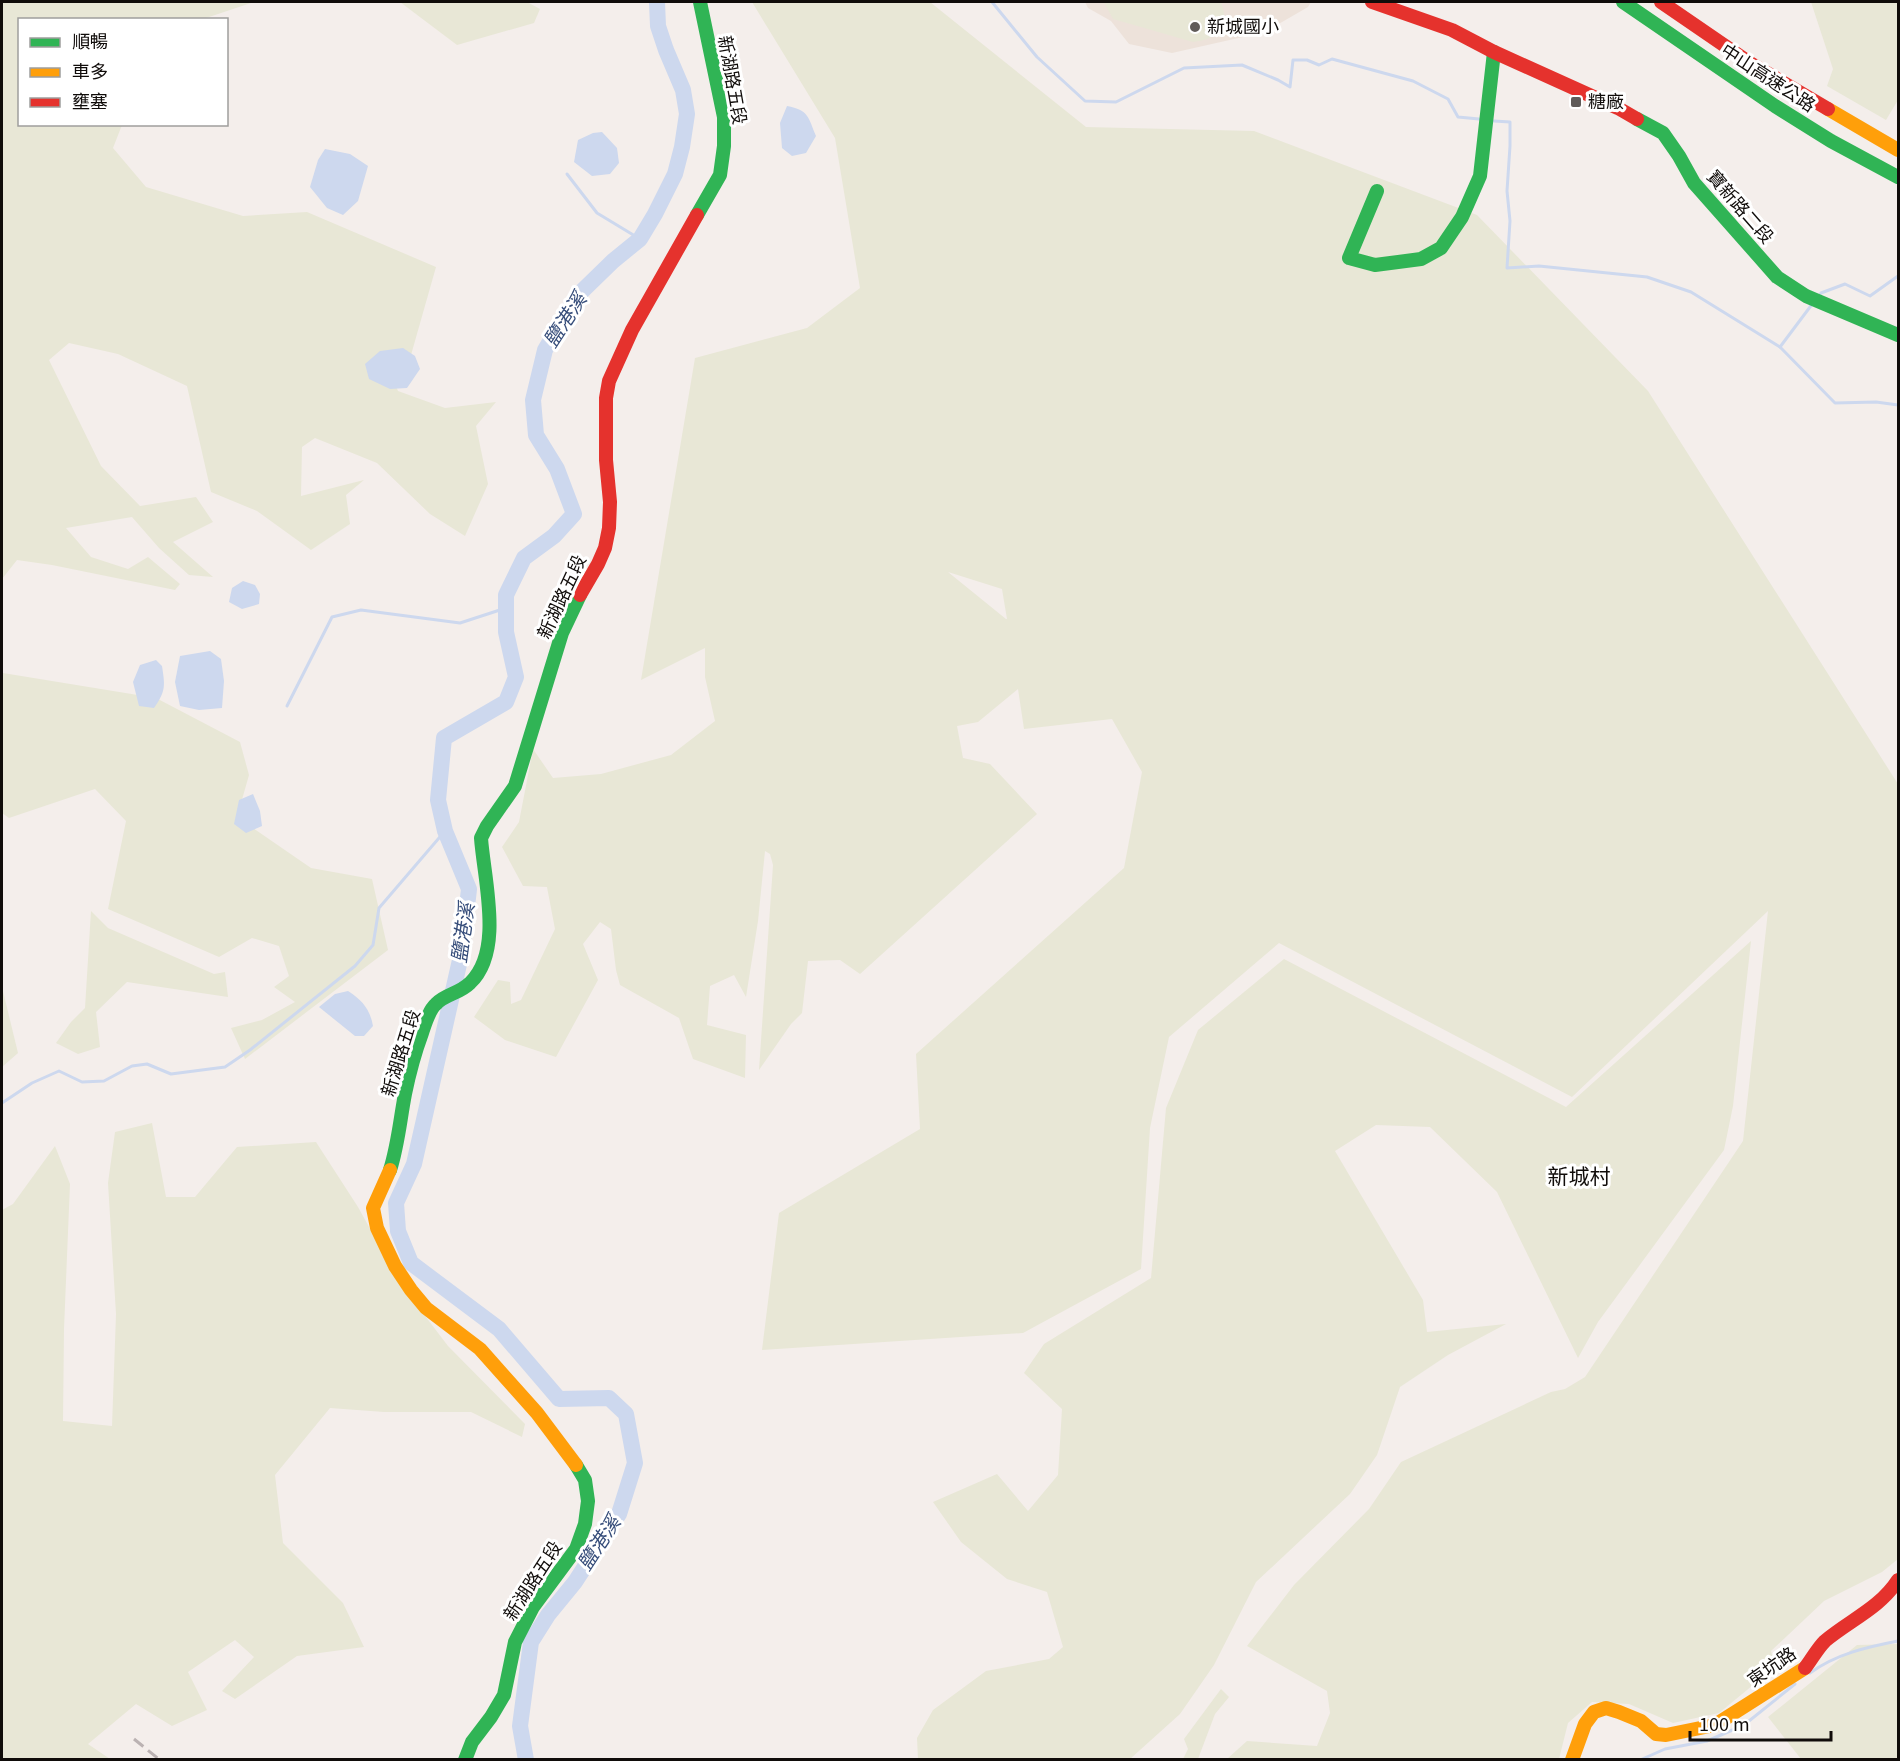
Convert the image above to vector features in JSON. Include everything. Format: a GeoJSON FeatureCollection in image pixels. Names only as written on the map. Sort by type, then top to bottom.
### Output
{"type":"FeatureCollection","features":[{"type":"Feature","properties":{"kind":"main road","name":"新湖路五段"},"geometry":{"type":"LineString","coordinates":[[465,1760],[472,1742],[504,1695],[516,1642],[533,1607],[576,1549],[585,1524],[588,1501],[585,1480],[573,1460],[537,1413],[480,1349],[426,1308],[411,1290],[395,1266],[377,1228],[373,1208],[398,1148],[405,1093],[422,1033],[434,1005],[444,997],[461,991],[473,980],[481,968],[488,949],[491,926],[481,838],[487,825],[515,786],[525,746],[562,633],[605,548],[609,528],[610,502],[606,460],[606,398],[609,381],[632,330],[720,175],[724,146],[723,117],[700,2]]}},
{"type":"Feature","properties":{"kind":"main road","name":"寶新路二段"},"geometry":{"type":"LineString","coordinates":[[1372,2],[1452,30],[1494,52],[1618,108],[1663,133],[1694,183],[1777,276],[1806,296],[1899,335]]}},
{"type":"Feature","properties":{"kind":"main road","name":"中山高速公路"},"geometry":{"type":"LineString","coordinates":[[1623,2],[1775,106],[1832,141],[1899,177]]}},
{"type":"Feature","properties":{"kind":"main road","name":"中山高速公路"},"geometry":{"type":"LineString","coordinates":[[1661,2],[1750,63],[1899,150]]}},
{"type":"Feature","properties":{"kind":"main road"},"geometry":{"type":"LineString","coordinates":[[1377,191],[1349,258],[1375,265],[1421,259],[1441,248],[1462,217],[1480,176],[1494,52]]}},
{"type":"Feature","properties":{"kind":"main road","name":"東坑路"},"geometry":{"type":"LineString","coordinates":[[1572,1760],[1585,1724],[1594,1712],[1606,1708],[1641,1721],[1656,1734],[1666,1735],[1715,1725],[1804,1670],[1821,1645],[1883,1599],[1899,1580]]}},
{"type":"Feature","properties":{"kind":"shaded area","name":"新城國小"},"geometry":{"type":"Polygon","coordinates":[[[1085,2],[1311,2],[1308,7],[1265,32],[1172,53],[1129,44],[1111,21],[1088,8],[1085,2]]]}},
{"type":"Feature","properties":{"kind":"green space"},"geometry":{"type":"Polygon","coordinates":[[[2,2],[295,2],[251,3],[206,18],[18,18],[18,126],[122,126],[113,148],[146,187],[243,216],[307,212],[436,267],[411,355],[388,367],[398,391],[445,408],[496,402],[476,426],[488,484],[465,536],[430,514],[377,463],[315,438],[302,447],[301,496],[364,480],[346,495],[350,524],[311,550],[257,511],[211,492],[187,386],[118,354],[69,343],[49,360],[101,466],[140,506],[196,497],[213,522],[173,542],[213,577],[189,575],[159,548],[132,517],[66,528],[91,557],[128,569],[148,557],[180,584],[175,590],[17,560],[2,579],[2,2]]]}},
{"type":"Feature","properties":{"kind":"green space"},"geometry":{"type":"Polygon","coordinates":[[[400,2],[527,2],[540,9],[534,23],[457,45],[400,2]]]}},
{"type":"Feature","properties":{"kind":"green space"},"geometry":{"type":"Polygon","coordinates":[[[752,2],[930,2],[1086,127],[1254,131],[1477,215],[1648,391],[1898,784],[1898,1559],[1882,1572],[1824,1601],[1771,1651],[1775,1667],[1719,1713],[1673,1723],[1629,1704],[1592,1702],[1568,1723],[1559,1759],[1227,1759],[1247,1741],[1317,1746],[1330,1713],[1327,1691],[1247,1646],[1294,1585],[1369,1509],[1401,1462],[1551,1392],[1565,1389],[1585,1377],[1743,1141],[1768,911],[1572,1097],[1279,943],[1169,1037],[1150,1128],[1141,1269],[1023,1333],[762,1350],[779,1213],[920,1129],[916,1054],[1124,868],[1142,772],[1112,719],[1024,729],[1018,689],[978,722],[957,726],[963,758],[990,764],[1037,814],[860,974],[840,960],[808,961],[802,1013],[791,1024],[759,1070],[773,865],[770,854],[765,851],[758,921],[746,997],[734,975],[710,986],[707,1025],[746,1035],[745,1078],[693,1059],[679,1018],[620,985],[611,929],[600,922],[583,944],[598,980],[556,1057],[505,1040],[474,1017],[498,980],[510,982],[511,1004],[521,1000],[555,929],[547,887],[523,886],[502,847],[519,822],[533,749],[553,778],[601,774],[671,755],[715,721],[705,677],[705,648],[641,680],[695,358],[807,328],[860,288],[835,138],[752,2]],[[948,572],[1007,619],[1002,589],[948,572]]]}},
{"type":"Feature","properties":{"kind":"green space"},"geometry":{"type":"Polygon","coordinates":[[[1104,2],[1221,2],[1224,18],[1216,34],[1210,38],[1193,42],[1113,19],[1104,2]]]}},
{"type":"Feature","properties":{"kind":"green space"},"geometry":{"type":"Polygon","coordinates":[[[1811,2],[1898,2],[1898,100],[1886,120],[1827,86],[1833,69],[1811,2]]]}},
{"type":"Feature","properties":{"kind":"green space"},"geometry":{"type":"Polygon","coordinates":[[[3,673],[156,698],[240,742],[249,775],[237,817],[311,868],[372,879],[388,950],[245,1059],[231,1028],[262,1020],[295,1002],[274,987],[289,976],[279,946],[252,938],[219,957],[108,909],[126,821],[95,789],[9,818],[2,813],[3,673]]]}},
{"type":"Feature","properties":{"kind":"green space"},"geometry":{"type":"Polygon","coordinates":[[[91,911],[108,928],[214,974],[225,972],[228,997],[127,982],[96,1012],[100,1047],[78,1054],[56,1043],[71,1022],[85,1008],[91,911]]]}},
{"type":"Feature","properties":{"kind":"green space"},"geometry":{"type":"Polygon","coordinates":[[[1751,941],[1733,1106],[1724,1150],[1598,1322],[1578,1358],[1497,1192],[1430,1127],[1376,1125],[1335,1151],[1423,1300],[1427,1332],[1506,1324],[1448,1355],[1400,1387],[1377,1455],[1350,1494],[1256,1582],[1214,1665],[1180,1714],[1130,1759],[918,1759],[917,1738],[933,1710],[986,1671],[1049,1659],[1063,1647],[1047,1592],[1007,1579],[961,1542],[933,1502],[997,1474],[1028,1511],[1058,1475],[1062,1409],[1024,1373],[1044,1344],[1151,1278],[1166,1108],[1198,1030],[1284,959],[1566,1107],[1751,941]]]}},
{"type":"Feature","properties":{"kind":"green space"},"geometry":{"type":"Polygon","coordinates":[[[2,987],[18,1053],[2,1067],[2,987]]]}},
{"type":"Feature","properties":{"kind":"green space"},"geometry":{"type":"Polygon","coordinates":[[[152,1123],[166,1197],[195,1197],[237,1147],[316,1142],[358,1207],[400,1283],[448,1346],[525,1424],[522,1437],[471,1412],[384,1412],[330,1408],[275,1475],[283,1543],[343,1603],[364,1647],[297,1656],[235,1699],[222,1691],[254,1657],[235,1640],[188,1672],[207,1710],[172,1726],[136,1704],[88,1744],[110,1759],[2,1759],[2,1210],[13,1204],[55,1146],[70,1184],[63,1421],[112,1426],[116,1314],[108,1183],[115,1132],[152,1123]]]}},
{"type":"Feature","properties":{"kind":"green space"},"geometry":{"type":"Polygon","coordinates":[[[1898,1644],[1898,1759],[1801,1759],[1768,1717],[1857,1645],[1898,1644]]]}},
{"type":"Feature","properties":{"kind":"green space"},"geometry":{"type":"Polygon","coordinates":[[[1221,1689],[1229,1697],[1215,1714],[1198,1759],[1183,1759],[1188,1749],[1184,1739],[1221,1689]]]}},
{"type":"Feature","properties":{"kind":"water"},"geometry":{"type":"Polygon","coordinates":[[[787,106],[807,115],[816,136],[806,153],[792,156],[782,148],[780,123],[787,106]]]}},
{"type":"Feature","properties":{"kind":"water"},"geometry":{"type":"Polygon","coordinates":[[[602,132],[617,148],[619,163],[610,174],[592,176],[574,162],[578,140],[593,133],[602,132]]]}},
{"type":"Feature","properties":{"kind":"water"},"geometry":{"type":"Polygon","coordinates":[[[325,149],[350,154],[368,166],[358,201],[343,215],[327,208],[310,187],[318,160],[325,149]]]}},
{"type":"Feature","properties":{"kind":"water"},"geometry":{"type":"Polygon","coordinates":[[[403,348],[415,356],[420,369],[407,388],[390,389],[369,379],[365,364],[380,351],[403,348]]]}},
{"type":"Feature","properties":{"kind":"water"},"geometry":{"type":"Polygon","coordinates":[[[243,581],[255,585],[260,594],[259,604],[242,609],[229,602],[232,588],[243,581]]]}},
{"type":"Feature","properties":{"kind":"water"},"geometry":{"type":"Polygon","coordinates":[[[210,651],[221,659],[224,681],[222,708],[199,710],[180,706],[175,682],[180,656],[210,651]]]}},
{"type":"Feature","properties":{"kind":"water"},"geometry":{"type":"Polygon","coordinates":[[[156,660],[162,666],[163,693],[154,708],[139,706],[133,682],[140,665],[156,660]]]}},
{"type":"Feature","properties":{"kind":"water"},"geometry":{"type":"Polygon","coordinates":[[[253,794],[260,811],[262,826],[246,833],[234,824],[239,800],[253,794]]]}},
{"type":"Feature","properties":{"kind":"water"},"geometry":{"type":"Polygon","coordinates":[[[348,991],[361,1002],[370,1015],[373,1026],[364,1036],[355,1036],[319,1007],[335,994],[348,991]]]}},
{"type":"Feature","properties":{"kind":"waterway","name":"鹽港溪"},"geometry":{"type":"LineString","coordinates":[[526,1760],[520,1726],[531,1642],[548,1615],[575,1582],[619,1514],[635,1463],[626,1414],[609,1398],[559,1399],[499,1329],[411,1263],[398,1231],[396,1203],[414,1164],[462,951],[469,889],[445,831],[438,800],[444,738],[506,702],[516,677],[506,632],[506,595],[524,558],[554,536],[574,514],[557,469],[536,435],[533,400],[545,350],[576,297],[613,261],[640,239],[675,174],[682,147],[687,114],[683,90],[658,26],[657,2]]}},
{"type":"Feature","properties":{"kind":"waterway"},"geometry":{"type":"LineString","coordinates":[[992,2],[1037,57],[1085,101],[1116,102],[1184,68],[1242,65],[1290,87],[1293,60],[1307,60],[1319,65],[1332,59],[1413,81],[1448,99],[1458,117],[1479,119]]}},
{"type":"Feature","properties":{"kind":"waterway"},"geometry":{"type":"LineString","coordinates":[[1494,121],[1510,122],[1507,191],[1510,221],[1507,268],[1539,266],[1647,277],[1691,292],[1780,347],[1835,403],[1876,402],[1898,405]]}},
{"type":"Feature","properties":{"kind":"waterway"},"geometry":{"type":"LineString","coordinates":[[567,174],[597,213],[640,239]]}},
{"type":"Feature","properties":{"kind":"waterway"},"geometry":{"type":"LineString","coordinates":[[1819,296],[1821,293],[1845,284],[1870,296],[1898,276]]}},
{"type":"Feature","properties":{"kind":"waterway"},"geometry":{"type":"LineString","coordinates":[[1780,347],[1813,303]]}},
{"type":"Feature","properties":{"kind":"waterway"},"geometry":{"type":"LineString","coordinates":[[287,706],[332,617],[361,610],[460,623],[506,608]]}},
{"type":"Feature","properties":{"kind":"waterway"},"geometry":{"type":"LineString","coordinates":[[2,1103],[32,1083],[59,1071],[82,1082],[104,1081],[132,1066],[147,1064],[171,1074],[225,1067],[250,1050],[355,966],[373,945],[379,908],[445,831]]}},
{"type":"Feature","properties":{"kind":"waterway"},"geometry":{"type":"LineString","coordinates":[[1810,1673],[1841,1656],[1898,1641]]}},
{"type":"Feature","properties":{"kind":"waterway"},"geometry":{"type":"LineString","coordinates":[[1640,1760],[1665,1749],[1707,1741],[1744,1725],[1795,1684]]}},
{"type":"Feature","properties":{"kind":"railway"},"geometry":{"type":"LineString","coordinates":[[134,1739],[160,1760]]}},
{"type":"Feature","properties":{"kind":"traffic: fast"},"geometry":{"type":"LineString","coordinates":[[697,215],[720,175],[724,146],[724,117],[700,2]]}},
{"type":"Feature","properties":{"kind":"traffic: fast"},"geometry":{"type":"LineString","coordinates":[[1623,2],[1775,106],[1831,141],[1898,177]]}},
{"type":"Feature","properties":{"kind":"traffic: fast"},"geometry":{"type":"LineString","coordinates":[[1377,191],[1349,258],[1375,265],[1421,259],[1441,248],[1462,217],[1480,176],[1494,52]]}},
{"type":"Feature","properties":{"kind":"traffic: fast"},"geometry":{"type":"LineString","coordinates":[[1637,119],[1663,133],[1694,183],[1777,277],[1806,296],[1898,335]]}},
{"type":"Feature","properties":{"kind":"traffic: fast"},"geometry":{"type":"LineString","coordinates":[[390,1170],[408,1079],[428,1017],[440,1001],[470,983],[480,969],[486,953],[489,914],[481,838],[515,786],[562,633],[580,595]]}},
{"type":"Feature","properties":{"kind":"traffic: fast"},"geometry":{"type":"LineString","coordinates":[[465,1760],[472,1742],[504,1695],[515,1642],[533,1607],[576,1549],[585,1524],[588,1501],[585,1480],[576,1465]]}},
{"type":"Feature","properties":{"kind":"traffic: slow"},"geometry":{"type":"LineString","coordinates":[[1828,109],[1898,150]]}},
{"type":"Feature","properties":{"kind":"traffic: slow"},"geometry":{"type":"LineString","coordinates":[[390,1170],[373,1208],[377,1228],[395,1266],[426,1308],[480,1349],[537,1413],[576,1465]]}},
{"type":"Feature","properties":{"kind":"traffic: slow"},"geometry":{"type":"LineString","coordinates":[[1572,1760],[1585,1724],[1594,1712],[1606,1708],[1619,1712],[1641,1721],[1656,1734],[1666,1735],[1715,1725],[1805,1668]]}},
{"type":"Feature","properties":{"kind":"traffic: jam"},"geometry":{"type":"LineString","coordinates":[[1372,2],[1452,30],[1637,119]]}},
{"type":"Feature","properties":{"kind":"traffic: jam"},"geometry":{"type":"LineString","coordinates":[[1661,2],[1750,63],[1828,109]]}},
{"type":"Feature","properties":{"kind":"traffic: jam"},"geometry":{"type":"LineString","coordinates":[[580,595],[605,548],[609,528],[610,502],[606,460],[606,398],[609,381],[632,330],[697,215]]}},
{"type":"Feature","properties":{"kind":"traffic: jam"},"geometry":{"type":"LineString","coordinates":[[1805,1668],[1825,1641],[1874,1606],[1898,1580]]}},
{"type":"Feature","properties":{"kind":"place","name":"新城國小"},"geometry":{"type":"Point","coordinates":[1195,27]}},
{"type":"Feature","properties":{"kind":"place","name":"糖廠"},"geometry":{"type":"Point","coordinates":[1576,102]}},
{"type":"Feature","properties":{"kind":"district","name":"新城村"},"geometry":{"type":"Point","coordinates":[1579,1177]}}]}
